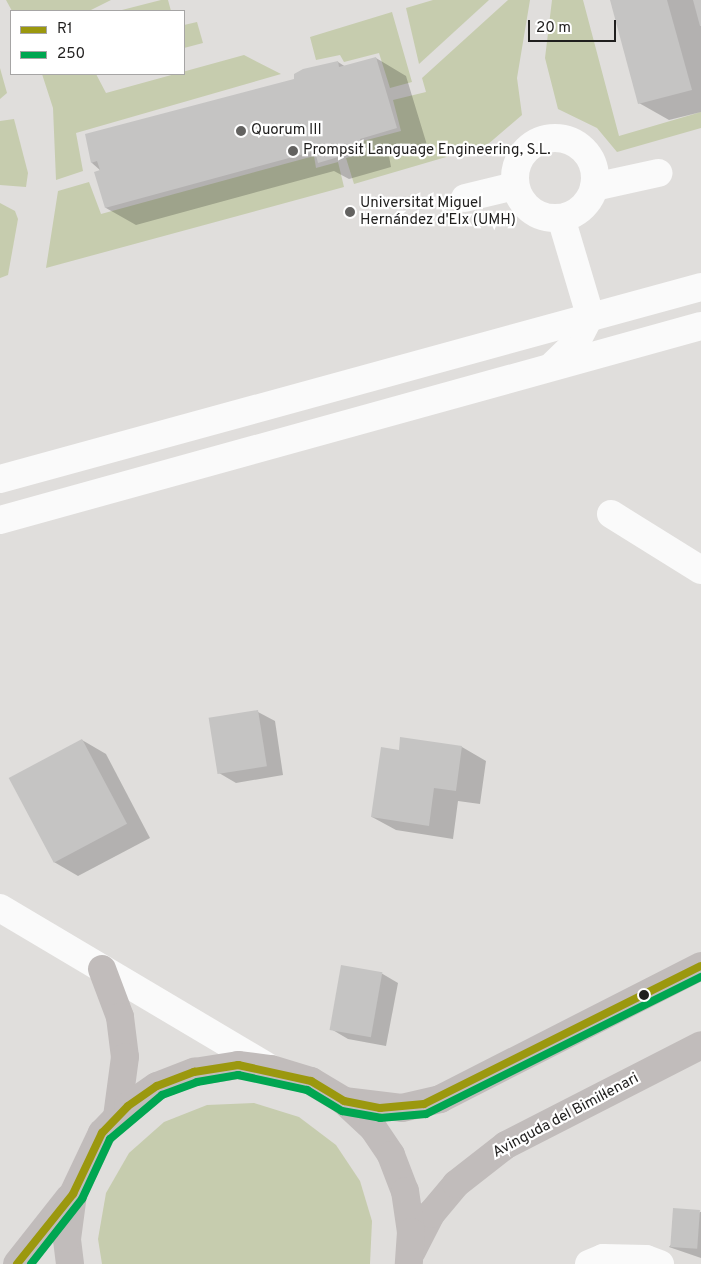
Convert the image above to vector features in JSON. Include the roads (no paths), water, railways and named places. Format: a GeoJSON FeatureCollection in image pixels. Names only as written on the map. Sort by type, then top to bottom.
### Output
{"type":"FeatureCollection","features":[{"type":"Feature","properties":{"kind":"main road"},"geometry":{"type":"LineString","coordinates":[[344,1101],[402,1108],[440,1099],[701,966]]}},
{"type":"Feature","properties":{"kind":"main road"},"geometry":{"type":"LineString","coordinates":[[102,970],[120,1017],[125,1057],[117,1116]]}},
{"type":"Feature","properties":{"kind":"main road","name":"Avinguda del Bimil·lenari"},"geometry":{"type":"LineString","coordinates":[[410,1258],[431,1214],[456,1184],[506,1145],[701,1046]]}},
{"type":"Feature","properties":{"kind":"main road"},"geometry":{"type":"LineString","coordinates":[[70,1264],[68,1239],[73,1194],[86,1159],[117,1116],[157,1086],[194,1072],[238,1065],[271,1069],[312,1081],[344,1101],[373,1128],[390,1155],[406,1191],[410,1258]]}},
{"type":"Feature","properties":{"kind":"main road"},"geometry":{"type":"LineString","coordinates":[[16,1264],[38,1242],[73,1194]]}},
{"type":"Feature","properties":{"kind":"street"},"geometry":{"type":"LineString","coordinates":[[552,137],[576,143],[586,152],[595,174],[594,187],[582,207],[561,218],[537,214],[519,198],[515,186],[522,154],[552,137]]}},
{"type":"Feature","properties":{"kind":"street"},"geometry":{"type":"LineString","coordinates":[[594,187],[658,173]]}},
{"type":"Feature","properties":{"kind":"street"},"geometry":{"type":"LineString","coordinates":[[465,198],[515,186]]}},
{"type":"Feature","properties":{"kind":"street"},"geometry":{"type":"LineString","coordinates":[[561,218],[590,315],[611,328],[693,329]]}},
{"type":"Feature","properties":{"kind":"street"},"geometry":{"type":"LineString","coordinates":[[0,479],[590,315],[701,288]]}},
{"type":"Feature","properties":{"kind":"street"},"geometry":{"type":"LineString","coordinates":[[551,368],[576,343],[590,315]]}},
{"type":"Feature","properties":{"kind":"street"},"geometry":{"type":"LineString","coordinates":[[0,520],[693,329]]}},
{"type":"Feature","properties":{"kind":"street"},"geometry":{"type":"LineString","coordinates":[[611,514],[701,570]]}},
{"type":"Feature","properties":{"kind":"street"},"geometry":{"type":"LineString","coordinates":[[0,908],[271,1069]]}},
{"type":"Feature","properties":{"kind":"street"},"geometry":{"type":"LineString","coordinates":[[589,1264],[612,1258],[646,1259],[660,1264]]}},
{"type":"Feature","properties":{"kind":"place","name":"Quorum III"},"geometry":{"type":"Point","coordinates":[241,131]}},
{"type":"Feature","properties":{"kind":"place","name":"Prompsit Language Engineering, S.L."},"geometry":{"type":"Point","coordinates":[293,151]}},
{"type":"Feature","properties":{"kind":"place","name":"Universitat Miguel Hernández d'Elx (UMH)"},"geometry":{"type":"Point","coordinates":[350,212]}}]}
